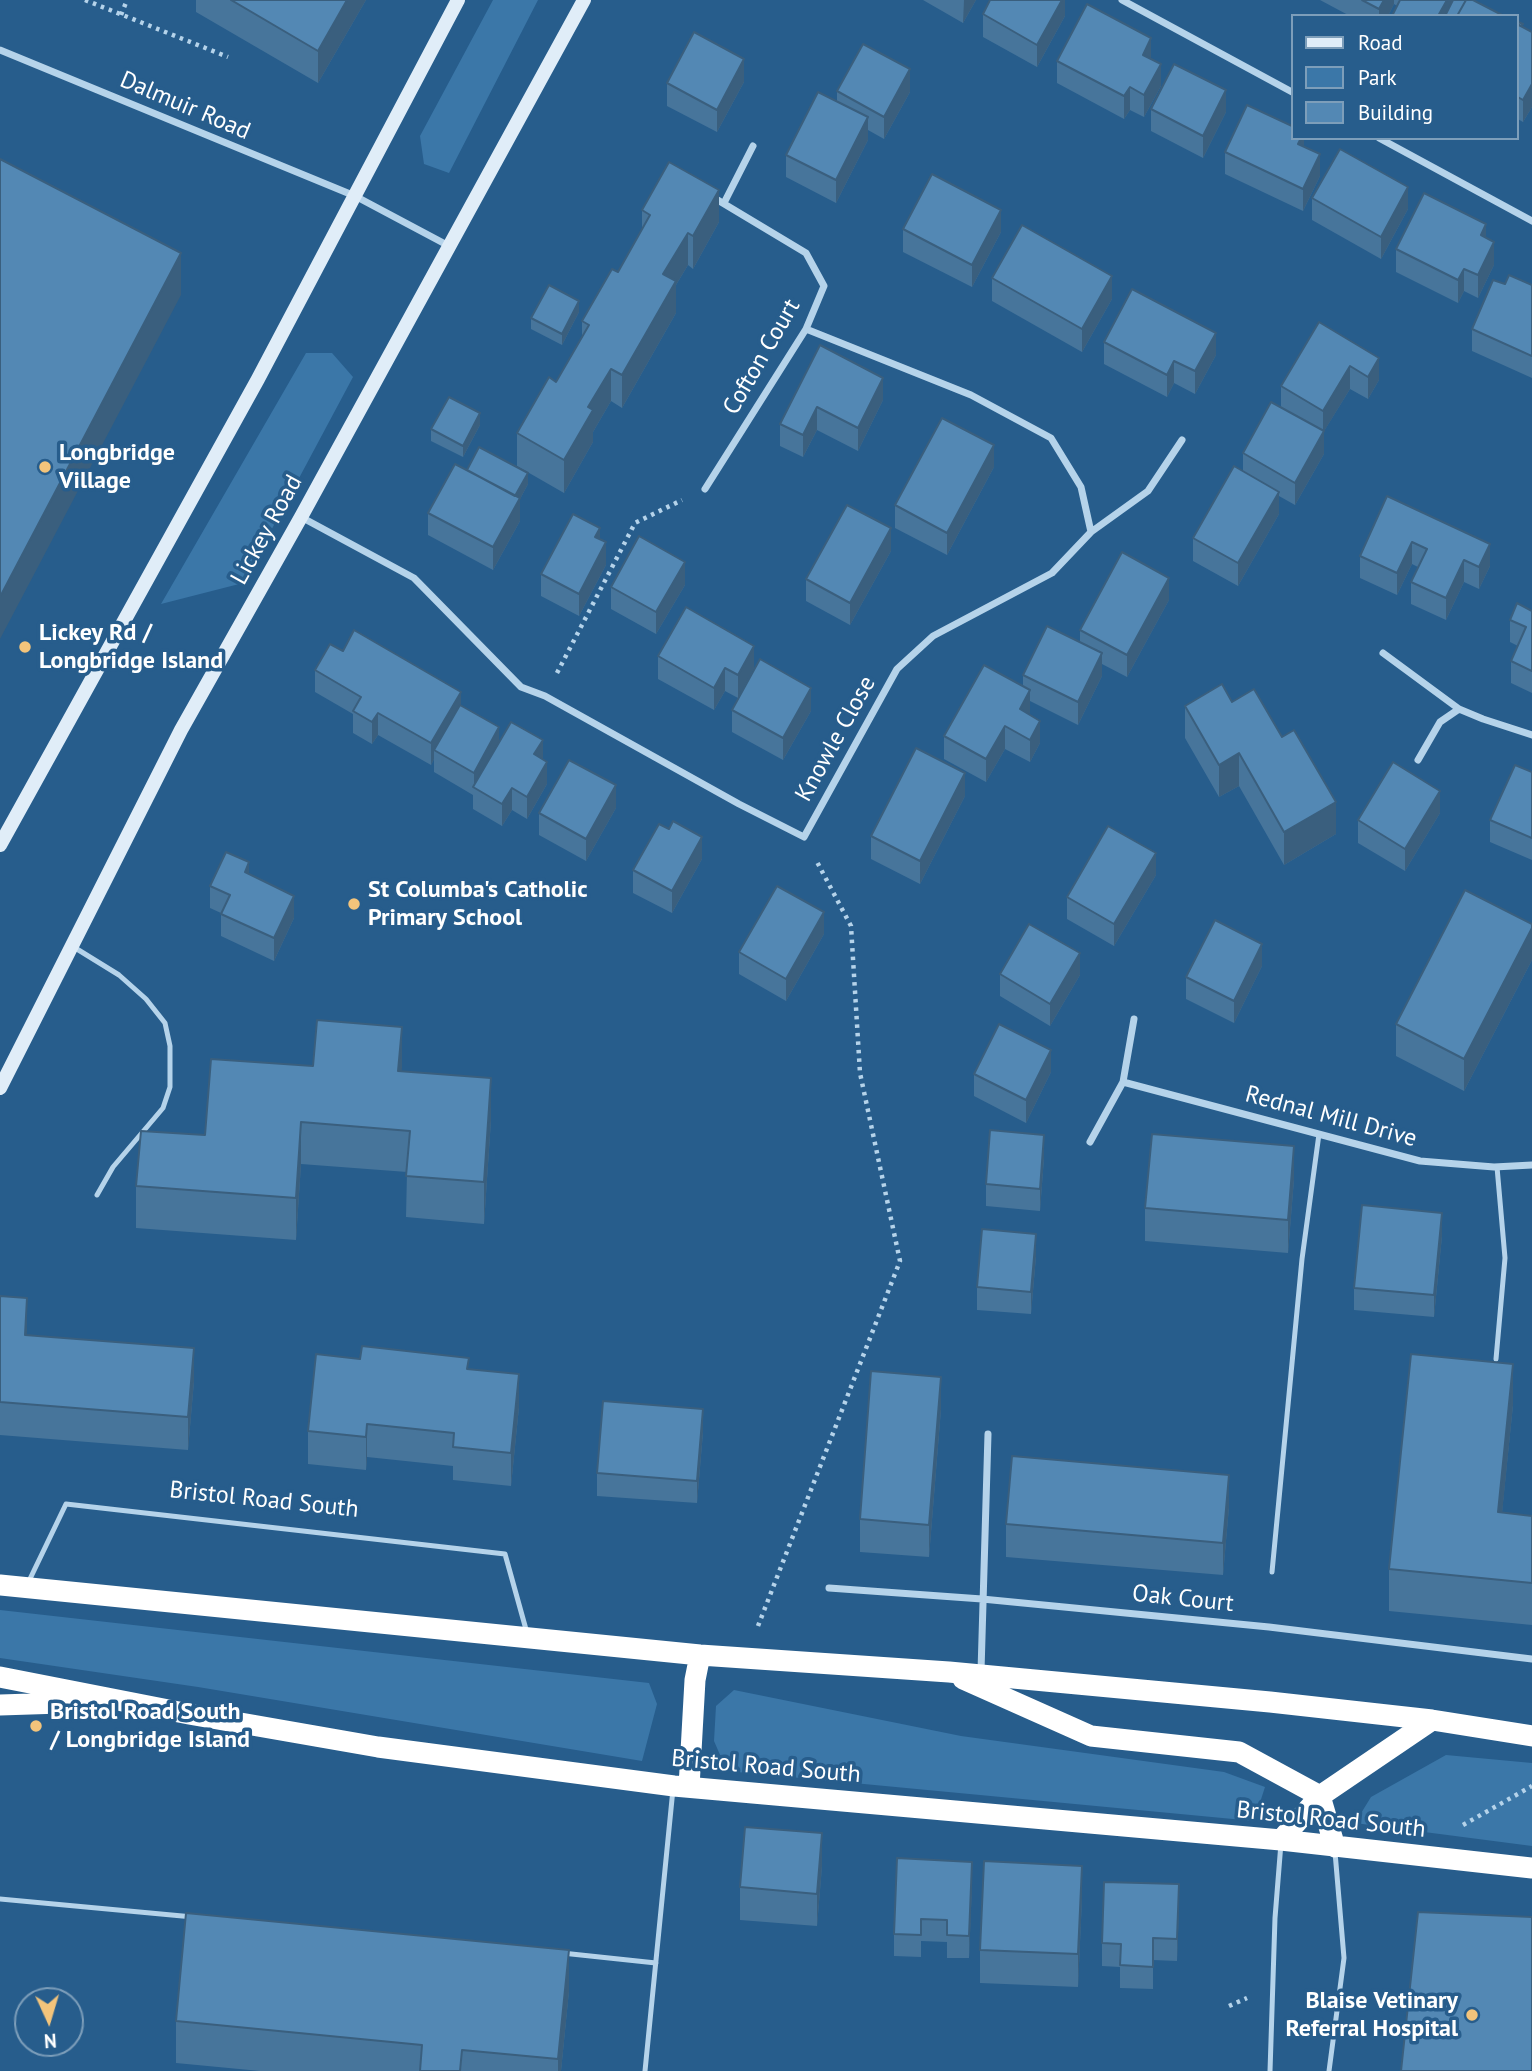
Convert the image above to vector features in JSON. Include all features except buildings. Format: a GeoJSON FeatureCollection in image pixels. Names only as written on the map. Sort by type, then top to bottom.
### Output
{"type":"FeatureCollection","features":[{"type":"Feature","properties":{"kind":"highway"},"geometry":{"type":"LineString","coordinates":[[0,1585],[700,1655],[949,1672],[1270,1702],[1432,1720],[1532,1736]]}},
{"type":"Feature","properties":{"kind":"highway"},"geometry":{"type":"LineString","coordinates":[[681,1787],[700,1655]]}},
{"type":"Feature","properties":{"kind":"highway"},"geometry":{"type":"LineString","coordinates":[[949,1672],[1091,1736],[1239,1752],[1320,1796],[1335,1847]]}},
{"type":"Feature","properties":{"kind":"highway","name":"Bristol Road South"},"geometry":{"type":"LineString","coordinates":[[0,1677],[378,1747],[681,1787],[1281,1840],[1532,1868]]}},
{"type":"Feature","properties":{"kind":"highway"},"geometry":{"type":"LineString","coordinates":[[0,1705],[122,1701]]}},
{"type":"Feature","properties":{"kind":"highway"},"geometry":{"type":"LineString","coordinates":[[1281,1840],[1320,1796],[1432,1720]]}},
{"type":"Feature","properties":{"kind":"main road"},"geometry":{"type":"LineString","coordinates":[[0,845],[258,379],[458,0]]}},
{"type":"Feature","properties":{"kind":"main road","name":"Lickey Road"},"geometry":{"type":"LineString","coordinates":[[0,1088],[181,730],[301,517],[584,0]]}},
{"type":"Feature","properties":{"kind":"street"},"geometry":{"type":"LineString","coordinates":[[1122,0],[1290,91]]}},
{"type":"Feature","properties":{"kind":"street","name":"Dalmuir Road"},"geometry":{"type":"LineString","coordinates":[[0,50],[355,197],[450,246]]}},
{"type":"Feature","properties":{"kind":"street"},"geometry":{"type":"LineString","coordinates":[[1383,140],[1532,221]]}},
{"type":"Feature","properties":{"kind":"street"},"geometry":{"type":"LineString","coordinates":[[724,203],[753,146]]}},
{"type":"Feature","properties":{"kind":"street","name":"Cofton Court"},"geometry":{"type":"LineString","coordinates":[[701,190],[806,253],[824,285],[806,329],[705,489]]}},
{"type":"Feature","properties":{"kind":"street"},"geometry":{"type":"LineString","coordinates":[[806,329],[971,395],[1051,438],[1081,487],[1091,532]]}},
{"type":"Feature","properties":{"kind":"street","name":"Knowle Close"},"geometry":{"type":"LineString","coordinates":[[301,517],[414,578],[521,687],[545,696],[738,804],[804,837],[897,669],[933,636],[1052,573],[1091,532],[1148,491],[1182,440]]}},
{"type":"Feature","properties":{"kind":"street"},"geometry":{"type":"LineString","coordinates":[[1383,653],[1459,709],[1532,735]]}},
{"type":"Feature","properties":{"kind":"street"},"geometry":{"type":"LineString","coordinates":[[1418,760],[1440,722],[1459,709]]}},
{"type":"Feature","properties":{"kind":"street"},"geometry":{"type":"LineString","coordinates":[[1090,1142],[1123,1083],[1134,1019]]}},
{"type":"Feature","properties":{"kind":"street","name":"Rednal Mill Drive"},"geometry":{"type":"LineString","coordinates":[[1123,1083],[1420,1161],[1497,1167],[1532,1165]]}},
{"type":"Feature","properties":{"kind":"street"},"geometry":{"type":"LineString","coordinates":[[981,1675],[988,1434]]}},
{"type":"Feature","properties":{"kind":"street","name":"Oak Court"},"geometry":{"type":"LineString","coordinates":[[829,1588],[982,1599],[1269,1627],[1532,1659]]}},
{"type":"Feature","properties":{"kind":"lane"},"geometry":{"type":"LineString","coordinates":[[72,946],[119,975],[146,999],[165,1023],[170,1046],[170,1087],[163,1108],[113,1167],[97,1195]]}},
{"type":"Feature","properties":{"kind":"lane"},"geometry":{"type":"LineString","coordinates":[[1272,1572],[1302,1259],[1319,1134]]}},
{"type":"Feature","properties":{"kind":"lane"},"geometry":{"type":"LineString","coordinates":[[1496,1359],[1505,1258],[1497,1167]]}},
{"type":"Feature","properties":{"kind":"lane","name":"Bristol Road South"},"geometry":{"type":"LineString","coordinates":[[26,1588],[66,1504],[505,1554],[528,1637]]}},
{"type":"Feature","properties":{"kind":"lane"},"geometry":{"type":"LineString","coordinates":[[645,2071],[656,1963],[681,1787]]}},
{"type":"Feature","properties":{"kind":"lane"},"geometry":{"type":"LineString","coordinates":[[1270,2071],[1275,1918],[1281,1840]]}},
{"type":"Feature","properties":{"kind":"lane"},"geometry":{"type":"LineString","coordinates":[[1329,2071],[1345,1958],[1335,1847]]}},
{"type":"Feature","properties":{"kind":"lane"},"geometry":{"type":"LineString","coordinates":[[0,1899],[198,1918]]}},
{"type":"Feature","properties":{"kind":"lane"},"geometry":{"type":"LineString","coordinates":[[553,1952],[656,1963]]}},
{"type":"Feature","properties":{"kind":"path"},"geometry":{"type":"LineString","coordinates":[[85,0],[228,57]]}},
{"type":"Feature","properties":{"kind":"path"},"geometry":{"type":"LineString","coordinates":[[121,15],[127,0]]}},
{"type":"Feature","properties":{"kind":"path"},"geometry":{"type":"LineString","coordinates":[[545,696],[635,523],[705,489]]}},
{"type":"Feature","properties":{"kind":"path"},"geometry":{"type":"LineString","coordinates":[[746,1659],[901,1261],[860,1073],[851,926],[804,837]]}},
{"type":"Feature","properties":{"kind":"green space"},"geometry":{"type":"Polygon","coordinates":[[[493,0],[538,0],[449,173],[424,164],[420,136],[493,0]]]}},
{"type":"Feature","properties":{"kind":"green space"},"geometry":{"type":"Polygon","coordinates":[[[306,353],[332,353],[353,377],[243,583],[161,604],[306,353]]]}},
{"type":"Feature","properties":{"kind":"green space"},"geometry":{"type":"Polygon","coordinates":[[[0,1610],[649,1683],[657,1704],[642,1761],[198,1687],[0,1658],[0,1610]]]}},
{"type":"Feature","properties":{"kind":"green space"},"geometry":{"type":"Polygon","coordinates":[[[734,1690],[961,1736],[1224,1772],[1265,1787],[1254,1821],[727,1771],[714,1741],[716,1706],[734,1690]]]}},
{"type":"Feature","properties":{"kind":"green space"},"geometry":{"type":"Polygon","coordinates":[[[1446,1755],[1532,1763],[1532,1846],[1355,1823],[1371,1797],[1446,1755]]]}},
{"type":"Feature","properties":{"kind":"place","name":"Longbridge Village"},"geometry":{"type":"Point","coordinates":[45,467]}},
{"type":"Feature","properties":{"kind":"place","name":"Lickey Rd / Longbridge Island"},"geometry":{"type":"Point","coordinates":[25,647]}},
{"type":"Feature","properties":{"kind":"place","name":"St Columba's Catholic Primary School"},"geometry":{"type":"Point","coordinates":[354,904]}},
{"type":"Feature","properties":{"kind":"place","name":"Bristol Road South / Longbridge Island"},"geometry":{"type":"Point","coordinates":[36,1726]}},
{"type":"Feature","properties":{"kind":"place","name":"Blaise Vetinary Referral Hospital"},"geometry":{"type":"Point","coordinates":[1472,2015]}}]}
